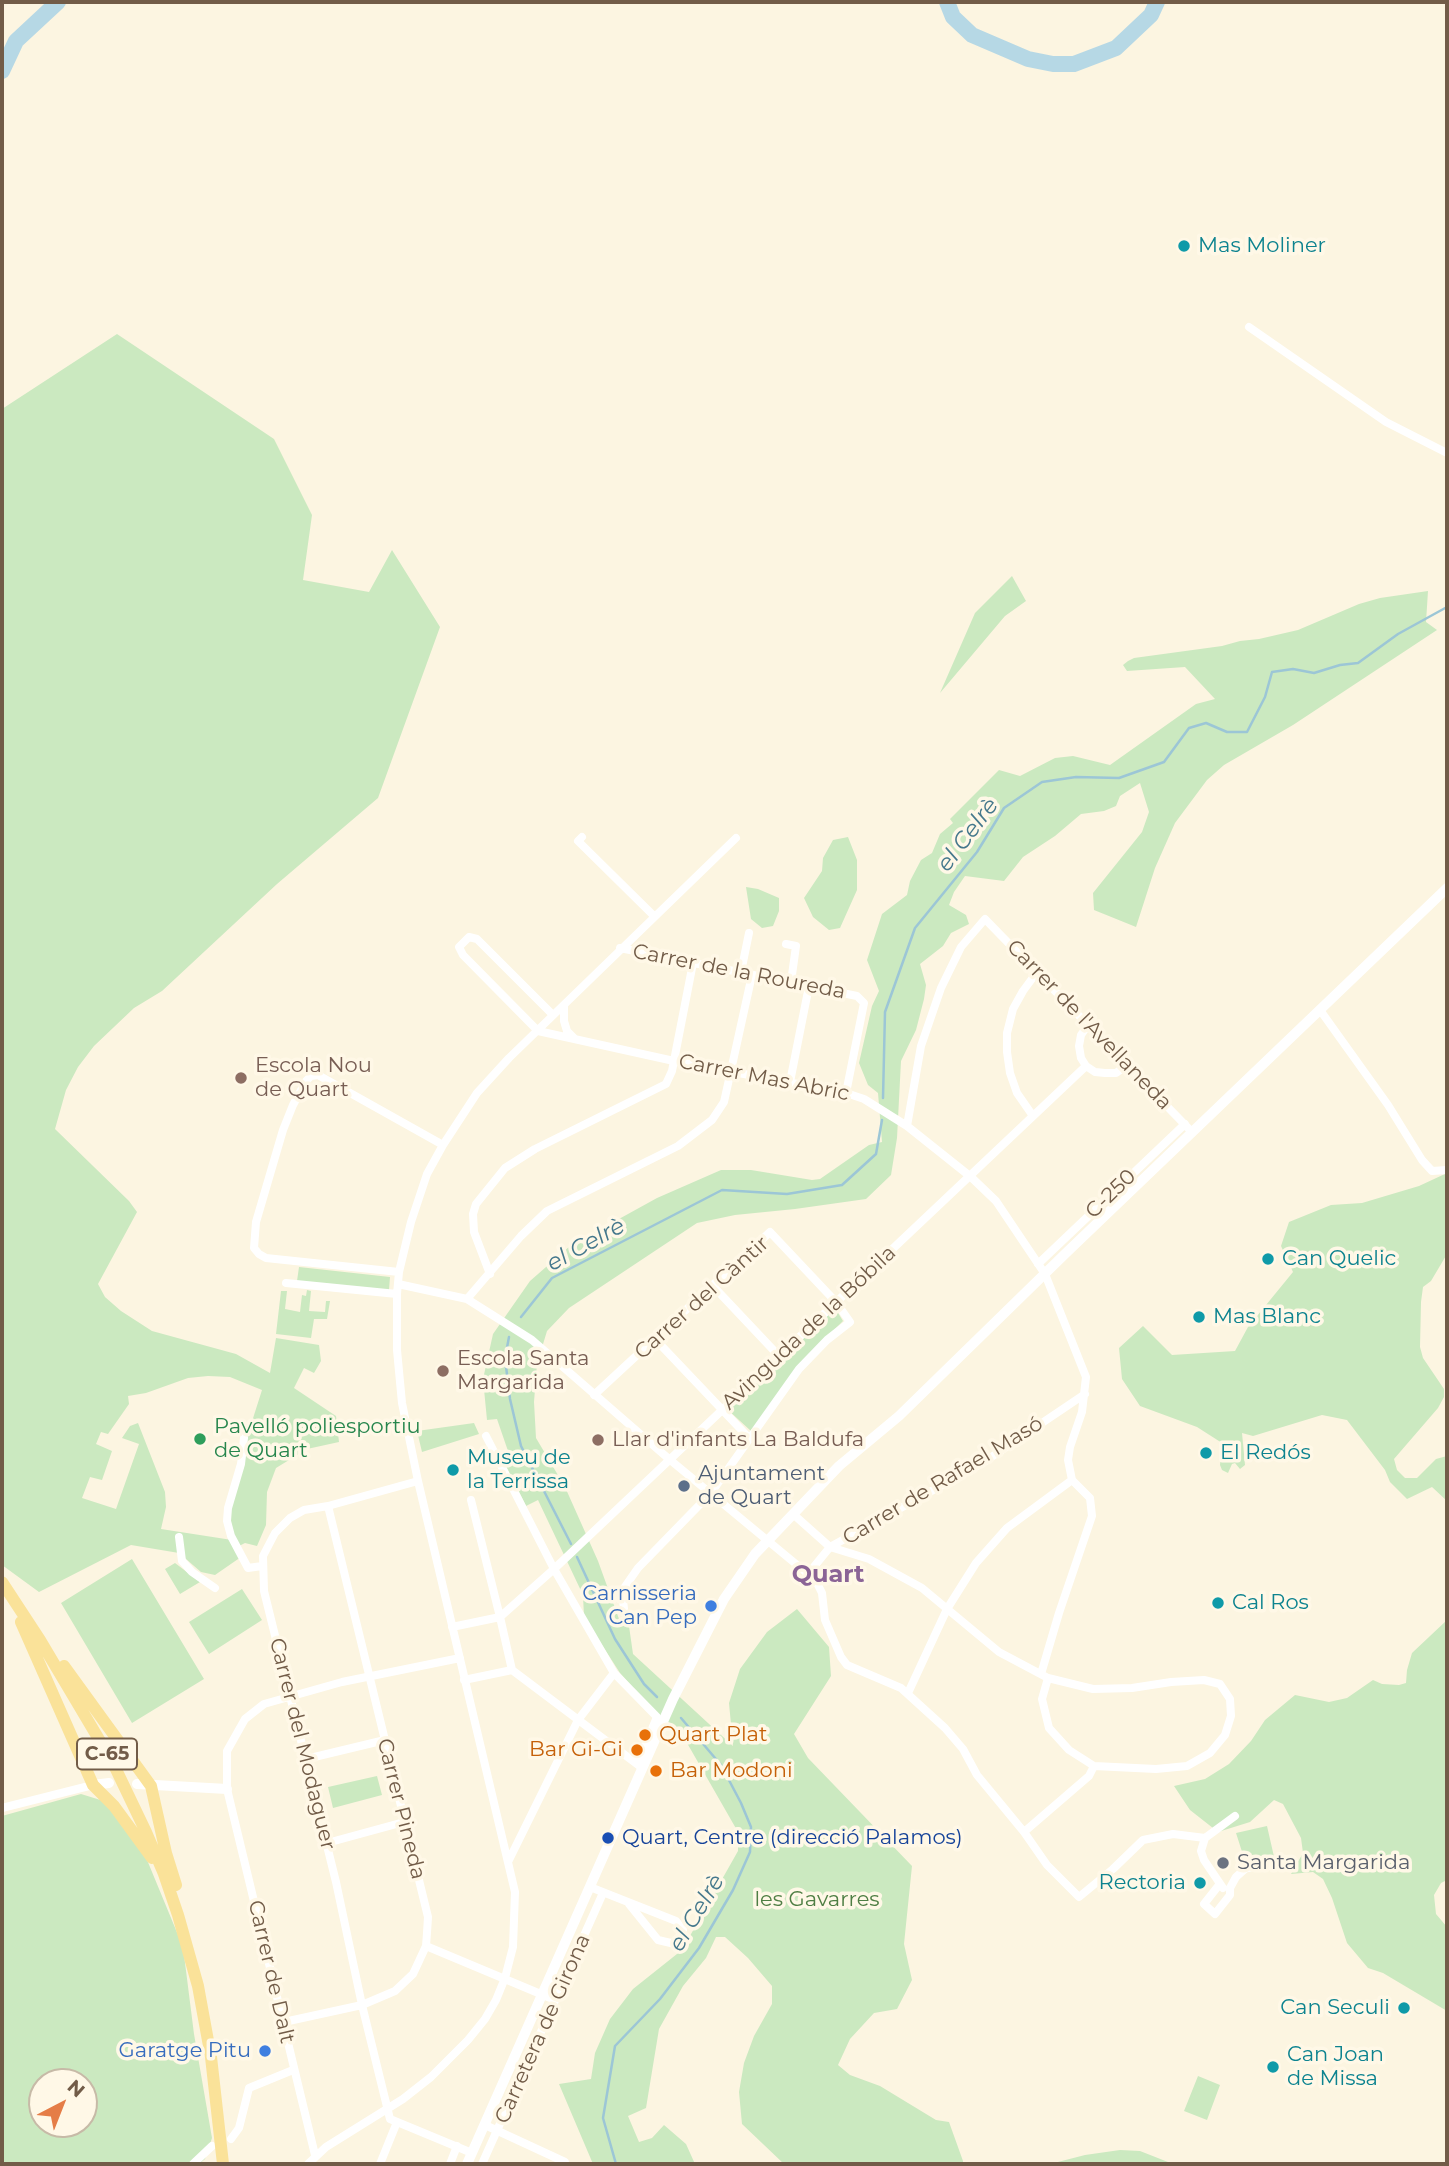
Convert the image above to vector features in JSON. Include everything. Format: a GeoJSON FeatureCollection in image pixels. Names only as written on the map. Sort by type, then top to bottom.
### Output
{"type":"FeatureCollection","features":[{"type":"Feature","properties":{"kind":"main road","name":"C-250"},"geometry":{"type":"LineString","coordinates":[[467,2164],[590,1887],[640,1766],[724,1600],[755,1554],[839,1466],[899,1416],[1045,1274],[1188,1128],[1320,1010],[1447,888]]}},
{"type":"Feature","properties":{"kind":"main road","name":"C-65"},"geometry":{"type":"LineString","coordinates":[[2,1582],[113,1763],[164,1874],[198,1986],[211,2057],[223,2164]]}},
{"type":"Feature","properties":{"kind":"main road"},"geometry":{"type":"LineString","coordinates":[[2,1593],[21,1622],[93,1785],[114,1806],[164,1874]]}},
{"type":"Feature","properties":{"kind":"main road"},"geometry":{"type":"LineString","coordinates":[[40,1640],[54,1653],[151,1786],[166,1853],[187,1918],[185,1939]]}},
{"type":"Feature","properties":{"kind":"main road"},"geometry":{"type":"LineString","coordinates":[[93,1785],[109,1783]]}},
{"type":"Feature","properties":{"kind":"main road"},"geometry":{"type":"LineString","coordinates":[[137,1784],[227,1789]]}},
{"type":"Feature","properties":{"kind":"street"},"geometry":{"type":"LineString","coordinates":[[1249,327],[1386,422],[1447,453]]}},
{"type":"Feature","properties":{"kind":"street"},"geometry":{"type":"LineString","coordinates":[[582,836],[578,841],[654,916]]}},
{"type":"Feature","properties":{"kind":"street"},"geometry":{"type":"LineString","coordinates":[[308,2164],[315,2155],[431,2077],[468,2040],[485,2019],[505,1978],[513,1947],[515,1892],[402,1403],[397,1350],[397,1294],[399,1272],[411,1222],[428,1174],[443,1144],[477,1093],[620,948],[736,838]]}},
{"type":"Feature","properties":{"kind":"street","name":"Carrer de l'Avellaneda"},"geometry":{"type":"LineString","coordinates":[[907,1126],[920,1046],[941,988],[961,947],[985,919],[1188,1128]]}},
{"type":"Feature","properties":{"kind":"street"},"geometry":{"type":"LineString","coordinates":[[741,972],[749,933]]}},
{"type":"Feature","properties":{"kind":"street"},"geometry":{"type":"LineString","coordinates":[[538,1031],[463,955],[459,947],[469,937],[477,939],[553,1015]]}},
{"type":"Feature","properties":{"kind":"street"},"geometry":{"type":"LineString","coordinates":[[786,944],[796,946],[790,982]]}},
{"type":"Feature","properties":{"kind":"street","name":"Carrer de la Roureda"},"geometry":{"type":"LineString","coordinates":[[620,948],[857,996],[864,1003],[846,1093]]}},
{"type":"Feature","properties":{"kind":"street"},"geometry":{"type":"LineString","coordinates":[[490,1274],[474,1232],[473,1213],[476,1204],[505,1168],[535,1149],[666,1084],[674,1060],[693,963]]}},
{"type":"Feature","properties":{"kind":"street"},"geometry":{"type":"LineString","coordinates":[[1033,1116],[1017,1093],[1010,1073],[1007,1033],[1013,1009],[1037,972]]}},
{"type":"Feature","properties":{"kind":"street"},"geometry":{"type":"LineString","coordinates":[[467,1299],[521,1236],[547,1212],[678,1146],[712,1120],[724,1102],[752,975]]}},
{"type":"Feature","properties":{"kind":"street"},"geometry":{"type":"LineString","coordinates":[[790,1082],[809,986]]}},
{"type":"Feature","properties":{"kind":"street"},"geometry":{"type":"LineString","coordinates":[[564,1005],[567,1031],[575,1040]]}},
{"type":"Feature","properties":{"kind":"street"},"geometry":{"type":"LineString","coordinates":[[1320,1010],[1388,1105],[1422,1160],[1432,1171],[1447,1170]]}},
{"type":"Feature","properties":{"kind":"street"},"geometry":{"type":"LineString","coordinates":[[1088,1025],[1081,1035],[1079,1046],[1086,1066],[1095,1072],[1116,1073],[1127,1065]]}},
{"type":"Feature","properties":{"kind":"street","name":"Carrer Mas Abric"},"geometry":{"type":"LineString","coordinates":[[538,1031],[846,1093],[864,1099],[907,1126],[996,1200],[1045,1274],[1086,1377],[1085,1394]]}},
{"type":"Feature","properties":{"kind":"street","name":"Avinguda de la Bóbila"},"geometry":{"type":"LineString","coordinates":[[500,1617],[1086,1066]]}},
{"type":"Feature","properties":{"kind":"street"},"geometry":{"type":"LineString","coordinates":[[399,1272],[266,1258],[259,1254],[254,1248],[253,1237],[264,1187],[293,1105],[311,1076],[318,1075],[443,1144]]}},
{"type":"Feature","properties":{"kind":"street","name":"C-250"},"geometry":{"type":"LineString","coordinates":[[1038,1264],[1188,1128]]}},
{"type":"Feature","properties":{"kind":"street","name":"Carrer del Càntir"},"geometry":{"type":"LineString","coordinates":[[594,1395],[770,1232],[836,1301]]}},
{"type":"Feature","properties":{"kind":"street"},"geometry":{"type":"LineString","coordinates":[[286,1283],[397,1294]]}},
{"type":"Feature","properties":{"kind":"street"},"geometry":{"type":"LineString","coordinates":[[398,1284],[467,1299],[531,1340],[669,1460],[808,1574],[822,1593],[825,1620],[847,1665],[908,1693],[945,1728],[963,1749],[977,1775],[1024,1832],[1047,1865],[1079,1897],[1114,1869],[1143,1840],[1173,1834],[1205,1838]]}},
{"type":"Feature","properties":{"kind":"street"},"geometry":{"type":"LineString","coordinates":[[712,1284],[779,1356]]}},
{"type":"Feature","properties":{"kind":"street"},"geometry":{"type":"LineString","coordinates":[[624,1609],[622,1591],[638,1568],[711,1493],[799,1369],[827,1340],[850,1322],[836,1301]]}},
{"type":"Feature","properties":{"kind":"street"},"geometry":{"type":"LineString","coordinates":[[655,1339],[750,1439]]}},
{"type":"Feature","properties":{"kind":"street"},"geometry":{"type":"LineString","coordinates":[[793,1514],[830,1547],[869,1559],[922,1588],[999,1652],[1044,1676],[1093,1689],[1132,1688],[1204,1680],[1220,1684],[1230,1699],[1231,1716],[1226,1735],[1210,1753],[1187,1766],[1156,1769],[1094,1766],[1069,1750],[1049,1728],[1042,1699],[1044,1676],[1059,1613],[1093,1516],[1090,1497],[1072,1480],[1068,1460],[1085,1394]]}},
{"type":"Feature","properties":{"kind":"street","name":"Carrer de Rafael Masó"},"geometry":{"type":"LineString","coordinates":[[808,1574],[830,1547],[984,1462],[1085,1394]]}},
{"type":"Feature","properties":{"kind":"street"},"geometry":{"type":"LineString","coordinates":[[471,1500],[512,1670],[640,1766],[657,1717],[614,1672],[554,1569],[486,1436]]}},
{"type":"Feature","properties":{"kind":"street"},"geometry":{"type":"LineString","coordinates":[[244,1438],[241,1464],[228,1508],[227,1521],[231,1536],[248,1568],[262,1566]]}},
{"type":"Feature","properties":{"kind":"street"},"geometry":{"type":"LineString","coordinates":[[908,1693],[947,1609],[976,1563],[1007,1528],[1072,1480]]}},
{"type":"Feature","properties":{"kind":"street","name":"Carrer del Modaguer"},"geometry":{"type":"LineString","coordinates":[[397,2122],[390,2119],[362,2005],[327,1843],[264,1591],[262,1566],[266,1546],[275,1533],[290,1518],[304,1510],[418,1481]]}},
{"type":"Feature","properties":{"kind":"street","name":"Carrer Pineda"},"geometry":{"type":"LineString","coordinates":[[284,2022],[362,2005],[396,1991],[413,1974],[426,1947],[428,1917],[328,1506]]}},
{"type":"Feature","properties":{"kind":"street"},"geometry":{"type":"LineString","coordinates":[[179,1537],[182,1561],[192,1572],[215,1588]]}},
{"type":"Feature","properties":{"kind":"street"},"geometry":{"type":"LineString","coordinates":[[452,1627],[500,1617]]}},
{"type":"Feature","properties":{"kind":"street","name":"Carrer de Dalt"},"geometry":{"type":"LineString","coordinates":[[315,2155],[227,1789],[227,1751],[245,1719],[264,1704],[369,1676],[460,1658]]}},
{"type":"Feature","properties":{"kind":"street"},"geometry":{"type":"LineString","coordinates":[[464,1680],[512,1670]]}},
{"type":"Feature","properties":{"kind":"street"},"geometry":{"type":"LineString","coordinates":[[508,1862],[578,1720],[614,1672]]}},
{"type":"Feature","properties":{"kind":"street"},"geometry":{"type":"LineString","coordinates":[[306,1759],[385,1740]]}},
{"type":"Feature","properties":{"kind":"street"},"geometry":{"type":"LineString","coordinates":[[1024,1832],[1089,1776],[1094,1766]]}},
{"type":"Feature","properties":{"kind":"street"},"geometry":{"type":"LineString","coordinates":[[2,1808],[93,1785]]}},
{"type":"Feature","properties":{"kind":"street"},"geometry":{"type":"LineString","coordinates":[[1230,1895],[1219,1885],[1201,1851],[1205,1838],[1235,1816]]}},
{"type":"Feature","properties":{"kind":"street"},"geometry":{"type":"LineString","coordinates":[[327,1843],[404,1822]]}},
{"type":"Feature","properties":{"kind":"street"},"geometry":{"type":"LineString","coordinates":[[1219,1885],[1204,1904],[1216,1914],[1230,1895],[1230,1888],[1236,1877],[1245,1869],[1273,1866]]}},
{"type":"Feature","properties":{"kind":"street"},"geometry":{"type":"LineString","coordinates":[[590,1887],[676,1921],[683,1930],[675,1944],[658,1940],[629,1904]]}},
{"type":"Feature","properties":{"kind":"street","name":"Carretera de Girona"},"geometry":{"type":"LineString","coordinates":[[482,2164],[603,1893]]}},
{"type":"Feature","properties":{"kind":"street"},"geometry":{"type":"LineString","coordinates":[[426,1947],[555,2000]]}},
{"type":"Feature","properties":{"kind":"street"},"geometry":{"type":"LineString","coordinates":[[231,2139],[239,2128],[249,2088],[293,2070]]}},
{"type":"Feature","properties":{"kind":"street"},"geometry":{"type":"LineString","coordinates":[[380,2164],[397,2122],[472,2153]]}},
{"type":"Feature","properties":{"kind":"street"},"geometry":{"type":"LineString","coordinates":[[485,2125],[565,2163]]}},
{"type":"Feature","properties":{"kind":"street"},"geometry":{"type":"LineString","coordinates":[[192,2164],[212,2146]]}},
{"type":"Feature","properties":{"kind":"street"},"geometry":{"type":"LineString","coordinates":[[450,2164],[457,2146]]}},
{"type":"Feature","properties":{"kind":"green space"},"geometry":{"type":"Polygon","coordinates":[[[117,334],[274,439],[312,515],[303,580],[369,592],[392,550],[440,627],[378,798],[277,884],[162,991],[134,1008],[94,1046],[78,1067],[66,1090],[55,1129],[137,1212],[98,1284],[105,1297],[121,1311],[152,1331],[236,1354],[270,1373],[276,1338],[319,1345],[321,1361],[314,1373],[304,1368],[294,1388],[336,1416],[339,1442],[307,1449],[276,1468],[267,1492],[266,1525],[257,1546],[245,1543],[237,1547],[241,1557],[215,1575],[201,1572],[179,1553],[131,1545],[39,1592],[2,1565],[2,409],[117,334]],[[230,1377],[188,1378],[146,1393],[128,1396],[129,1404],[108,1434],[101,1432],[96,1444],[112,1451],[102,1480],[90,1477],[82,1498],[116,1509],[139,1444],[122,1438],[130,1426],[138,1423],[165,1492],[166,1507],[161,1529],[232,1540],[227,1521],[244,1438],[248,1434],[262,1390],[230,1377]]]}},
{"type":"Feature","properties":{"kind":"green space"},"geometry":{"type":"Polygon","coordinates":[[[1012,576],[1026,601],[1005,616],[940,693],[975,613],[1012,576]]]}},
{"type":"Feature","properties":{"kind":"green space","name":"les Gavarres"},"geometry":{"type":"Polygon","coordinates":[[[1428,591],[1426,622],[1437,630],[1293,725],[1224,765],[1207,780],[1175,823],[1155,868],[1136,927],[1094,910],[1093,893],[1142,832],[1149,812],[1140,783],[1120,796],[1116,806],[1104,811],[1081,814],[1055,836],[1023,857],[1004,881],[965,876],[949,905],[966,915],[969,924],[951,933],[943,946],[920,964],[926,985],[916,1030],[901,1061],[897,1138],[891,1175],[866,1199],[735,1215],[697,1223],[569,1308],[547,1331],[537,1364],[534,1402],[536,1438],[565,1487],[598,1561],[619,1619],[629,1626],[633,1654],[733,1746],[729,1703],[740,1669],[767,1632],[797,1609],[829,1647],[831,1676],[794,1734],[808,1758],[912,1866],[904,1944],[912,1980],[897,2009],[874,2013],[850,2039],[838,2065],[850,2075],[880,2086],[936,2120],[949,2122],[963,2161],[963,2164],[784,2164],[742,2124],[739,2092],[744,2063],[754,2036],[772,2004],[772,1986],[725,1937],[716,1937],[706,1958],[683,1986],[659,2029],[646,2108],[628,2116],[639,2142],[652,2138],[664,2125],[686,2144],[695,2164],[593,2164],[559,2084],[591,2079],[595,2053],[610,2019],[633,1989],[682,1950],[738,1851],[738,1832],[679,1729],[655,1713],[620,1673],[584,1617],[583,1595],[538,1500],[526,1506],[500,1454],[508,1451],[497,1419],[487,1420],[483,1379],[493,1334],[530,1281],[570,1246],[657,1198],[721,1170],[751,1170],[820,1179],[869,1145],[882,1142],[878,1093],[868,1085],[859,1063],[872,1006],[879,991],[867,960],[882,914],[907,895],[910,881],[921,860],[932,853],[940,834],[953,823],[950,819],[999,770],[1020,776],[1055,758],[1073,756],[1110,765],[1196,704],[1215,699],[1185,667],[1127,671],[1123,665],[1128,661],[1222,646],[1298,630],[1359,604],[1428,591]]]}},
{"type":"Feature","properties":{"kind":"green space"},"geometry":{"type":"Polygon","coordinates":[[[848,837],[857,860],[857,890],[840,928],[829,930],[813,917],[804,898],[822,871],[823,858],[833,840],[848,837]]]}},
{"type":"Feature","properties":{"kind":"green space"},"geometry":{"type":"Polygon","coordinates":[[[746,887],[779,898],[779,911],[773,926],[762,928],[751,919],[746,887]]]}},
{"type":"Feature","properties":{"kind":"green space"},"geometry":{"type":"Polygon","coordinates":[[[1447,1173],[1447,1254],[1431,1281],[1423,1287],[1420,1347],[1423,1358],[1444,1389],[1444,1397],[1438,1408],[1394,1459],[1397,1470],[1405,1478],[1417,1478],[1436,1459],[1447,1456],[1447,1501],[1432,1487],[1407,1499],[1390,1482],[1385,1470],[1347,1420],[1322,1415],[1253,1436],[1242,1433],[1245,1465],[1240,1469],[1235,1463],[1232,1464],[1228,1473],[1222,1470],[1220,1465],[1222,1443],[1197,1427],[1140,1406],[1122,1379],[1119,1348],[1143,1326],[1172,1355],[1235,1351],[1248,1327],[1293,1272],[1281,1246],[1289,1222],[1331,1205],[1362,1203],[1419,1186],[1447,1173]]]}},
{"type":"Feature","properties":{"kind":"green space"},"geometry":{"type":"Polygon","coordinates":[[[299,1267],[390,1277],[389,1290],[297,1281],[299,1267]]]}},
{"type":"Feature","properties":{"kind":"green space"},"geometry":{"type":"Polygon","coordinates":[[[307,1290],[311,1291],[309,1311],[325,1312],[326,1301],[330,1301],[327,1319],[314,1319],[311,1338],[276,1334],[281,1291],[287,1291],[285,1309],[300,1312],[302,1295],[306,1296],[307,1290]]]}},
{"type":"Feature","properties":{"kind":"green space"},"geometry":{"type":"Polygon","coordinates":[[[835,1308],[843,1321],[797,1367],[751,1431],[728,1410],[835,1308]]]}},
{"type":"Feature","properties":{"kind":"green space"},"geometry":{"type":"Polygon","coordinates":[[[474,1423],[479,1434],[422,1452],[417,1431],[474,1423]]]}},
{"type":"Feature","properties":{"kind":"green space"},"geometry":{"type":"Polygon","coordinates":[[[132,1559],[204,1679],[132,1723],[61,1603],[132,1559]]]}},
{"type":"Feature","properties":{"kind":"green space"},"geometry":{"type":"Polygon","coordinates":[[[175,1563],[200,1582],[180,1594],[165,1569],[175,1563]]]}},
{"type":"Feature","properties":{"kind":"green space"},"geometry":{"type":"Polygon","coordinates":[[[242,1589],[262,1620],[209,1654],[189,1622],[242,1589]]]}},
{"type":"Feature","properties":{"kind":"green space"},"geometry":{"type":"Polygon","coordinates":[[[1447,1620],[1447,1880],[1441,1883],[1434,1895],[1436,1914],[1447,1927],[1447,2011],[1383,1973],[1368,1968],[1347,1943],[1323,1879],[1313,1872],[1291,1874],[1303,1853],[1301,1838],[1283,1804],[1274,1800],[1250,1822],[1218,1832],[1190,1810],[1174,1786],[1205,1779],[1229,1764],[1251,1741],[1265,1720],[1295,1695],[1329,1702],[1347,1698],[1373,1680],[1382,1684],[1406,1683],[1412,1653],[1447,1620]]]}},
{"type":"Feature","properties":{"kind":"green space"},"geometry":{"type":"Polygon","coordinates":[[[377,1776],[382,1795],[333,1808],[328,1787],[377,1776]]]}},
{"type":"Feature","properties":{"kind":"green space"},"geometry":{"type":"Polygon","coordinates":[[[81,1794],[107,1802],[145,1855],[183,1947],[194,2034],[212,2138],[205,2159],[199,2164],[2,2164],[2,1816],[81,1794]]]}},
{"type":"Feature","properties":{"kind":"green space"},"geometry":{"type":"Polygon","coordinates":[[[1267,1826],[1275,1861],[1244,1858],[1236,1833],[1267,1826]]]}},
{"type":"Feature","properties":{"kind":"green space"},"geometry":{"type":"Polygon","coordinates":[[[1198,2076],[1220,2085],[1207,2120],[1184,2111],[1198,2076]]]}},
{"type":"Feature","properties":{"kind":"green space"},"geometry":{"type":"Polygon","coordinates":[[[1120,2150],[1140,2151],[1168,2162],[1050,2164],[1085,2155],[1120,2150]]]}},
{"type":"Feature","properties":{"kind":"waterway"},"geometry":{"type":"LineString","coordinates":[[2,71],[16,41],[58,2]]}},
{"type":"Feature","properties":{"kind":"waterway"},"geometry":{"type":"LineString","coordinates":[[947,2],[953,17],[972,35],[1028,59],[1053,64],[1074,64],[1116,48],[1151,15],[1157,2]]}},
{"type":"Feature","properties":{"kind":"waterway","name":"el Celrè"},"geometry":{"type":"LineString","coordinates":[[883,1098],[885,1012],[915,928],[977,852],[1004,808],[1042,782],[1076,777],[1119,778],[1164,762],[1189,728],[1206,723],[1227,732],[1247,732],[1265,697],[1272,672],[1293,669],[1314,673],[1358,663],[1398,634],[1447,607]]}},
{"type":"Feature","properties":{"kind":"waterway","name":"el Celrè"},"geometry":{"type":"LineString","coordinates":[[521,1317],[552,1278],[722,1190],[787,1194],[842,1185],[876,1154],[882,1120]]}},
{"type":"Feature","properties":{"kind":"waterway","name":"el Celrè"},"geometry":{"type":"LineString","coordinates":[[509,1337],[505,1358],[510,1399],[521,1446],[571,1544]]}},
{"type":"Feature","properties":{"kind":"waterway","name":"el Celrè"},"geometry":{"type":"LineString","coordinates":[[577,1557],[615,1639],[644,1684],[657,1697]]}},
{"type":"Feature","properties":{"kind":"waterway","name":"el Celrè"},"geometry":{"type":"LineString","coordinates":[[616,2164],[603,2118],[615,2046],[660,1999],[699,1948],[733,1890],[750,1852],[751,1827],[741,1803],[721,1765],[681,1718]]}},
{"type":"Feature","properties":{"kind":"place","name":"Mas Moliner"},"geometry":{"type":"Point","coordinates":[1184,246]}},
{"type":"Feature","properties":{"kind":"place","name":"Escola Nou de Quart"},"geometry":{"type":"Point","coordinates":[241,1078]}},
{"type":"Feature","properties":{"kind":"place","name":"Can Quelic"},"geometry":{"type":"Point","coordinates":[1268,1259]}},
{"type":"Feature","properties":{"kind":"place","name":"Mas Blanc"},"geometry":{"type":"Point","coordinates":[1199,1317]}},
{"type":"Feature","properties":{"kind":"place","name":"Escola Santa Margarida"},"geometry":{"type":"Point","coordinates":[443,1371]}},
{"type":"Feature","properties":{"kind":"place","name":"Pavelló poliesportiu de Quart"},"geometry":{"type":"Point","coordinates":[200,1439]}},
{"type":"Feature","properties":{"kind":"place","name":"Llar d'infants La Baldufa"},"geometry":{"type":"Point","coordinates":[598,1440]}},
{"type":"Feature","properties":{"kind":"place","name":"El Redós"},"geometry":{"type":"Point","coordinates":[1206,1453]}},
{"type":"Feature","properties":{"kind":"place","name":"Museu de la Terrissa"},"geometry":{"type":"Point","coordinates":[453,1470]}},
{"type":"Feature","properties":{"kind":"place","name":"Ajuntament de Quart"},"geometry":{"type":"Point","coordinates":[684,1486]}},
{"type":"Feature","properties":{"kind":"place","name":"Cal Ros"},"geometry":{"type":"Point","coordinates":[1218,1603]}},
{"type":"Feature","properties":{"kind":"place","name":"Carnisseria Can Pep"},"geometry":{"type":"Point","coordinates":[711,1606]}},
{"type":"Feature","properties":{"kind":"place","name":"Quart Plat"},"geometry":{"type":"Point","coordinates":[645,1735]}},
{"type":"Feature","properties":{"kind":"place","name":"Bar Gi-Gi"},"geometry":{"type":"Point","coordinates":[637,1750]}},
{"type":"Feature","properties":{"kind":"place","name":"Bar Modoni"},"geometry":{"type":"Point","coordinates":[656,1771]}},
{"type":"Feature","properties":{"kind":"place","name":"Quart, Centre (direcció Palamos)"},"geometry":{"type":"Point","coordinates":[608,1838]}},
{"type":"Feature","properties":{"kind":"place","name":"Santa Margarida"},"geometry":{"type":"Point","coordinates":[1223,1863]}},
{"type":"Feature","properties":{"kind":"place","name":"Rectoria"},"geometry":{"type":"Point","coordinates":[1200,1883]}},
{"type":"Feature","properties":{"kind":"place","name":"Can Seculi"},"geometry":{"type":"Point","coordinates":[1404,2008]}},
{"type":"Feature","properties":{"kind":"place","name":"Garatge Pitu"},"geometry":{"type":"Point","coordinates":[265,2051]}},
{"type":"Feature","properties":{"kind":"place","name":"Can Joan de Missa"},"geometry":{"type":"Point","coordinates":[1273,2067]}},
{"type":"Feature","properties":{"kind":"district","name":"Quart"},"geometry":{"type":"Point","coordinates":[828,1575]}}]}
